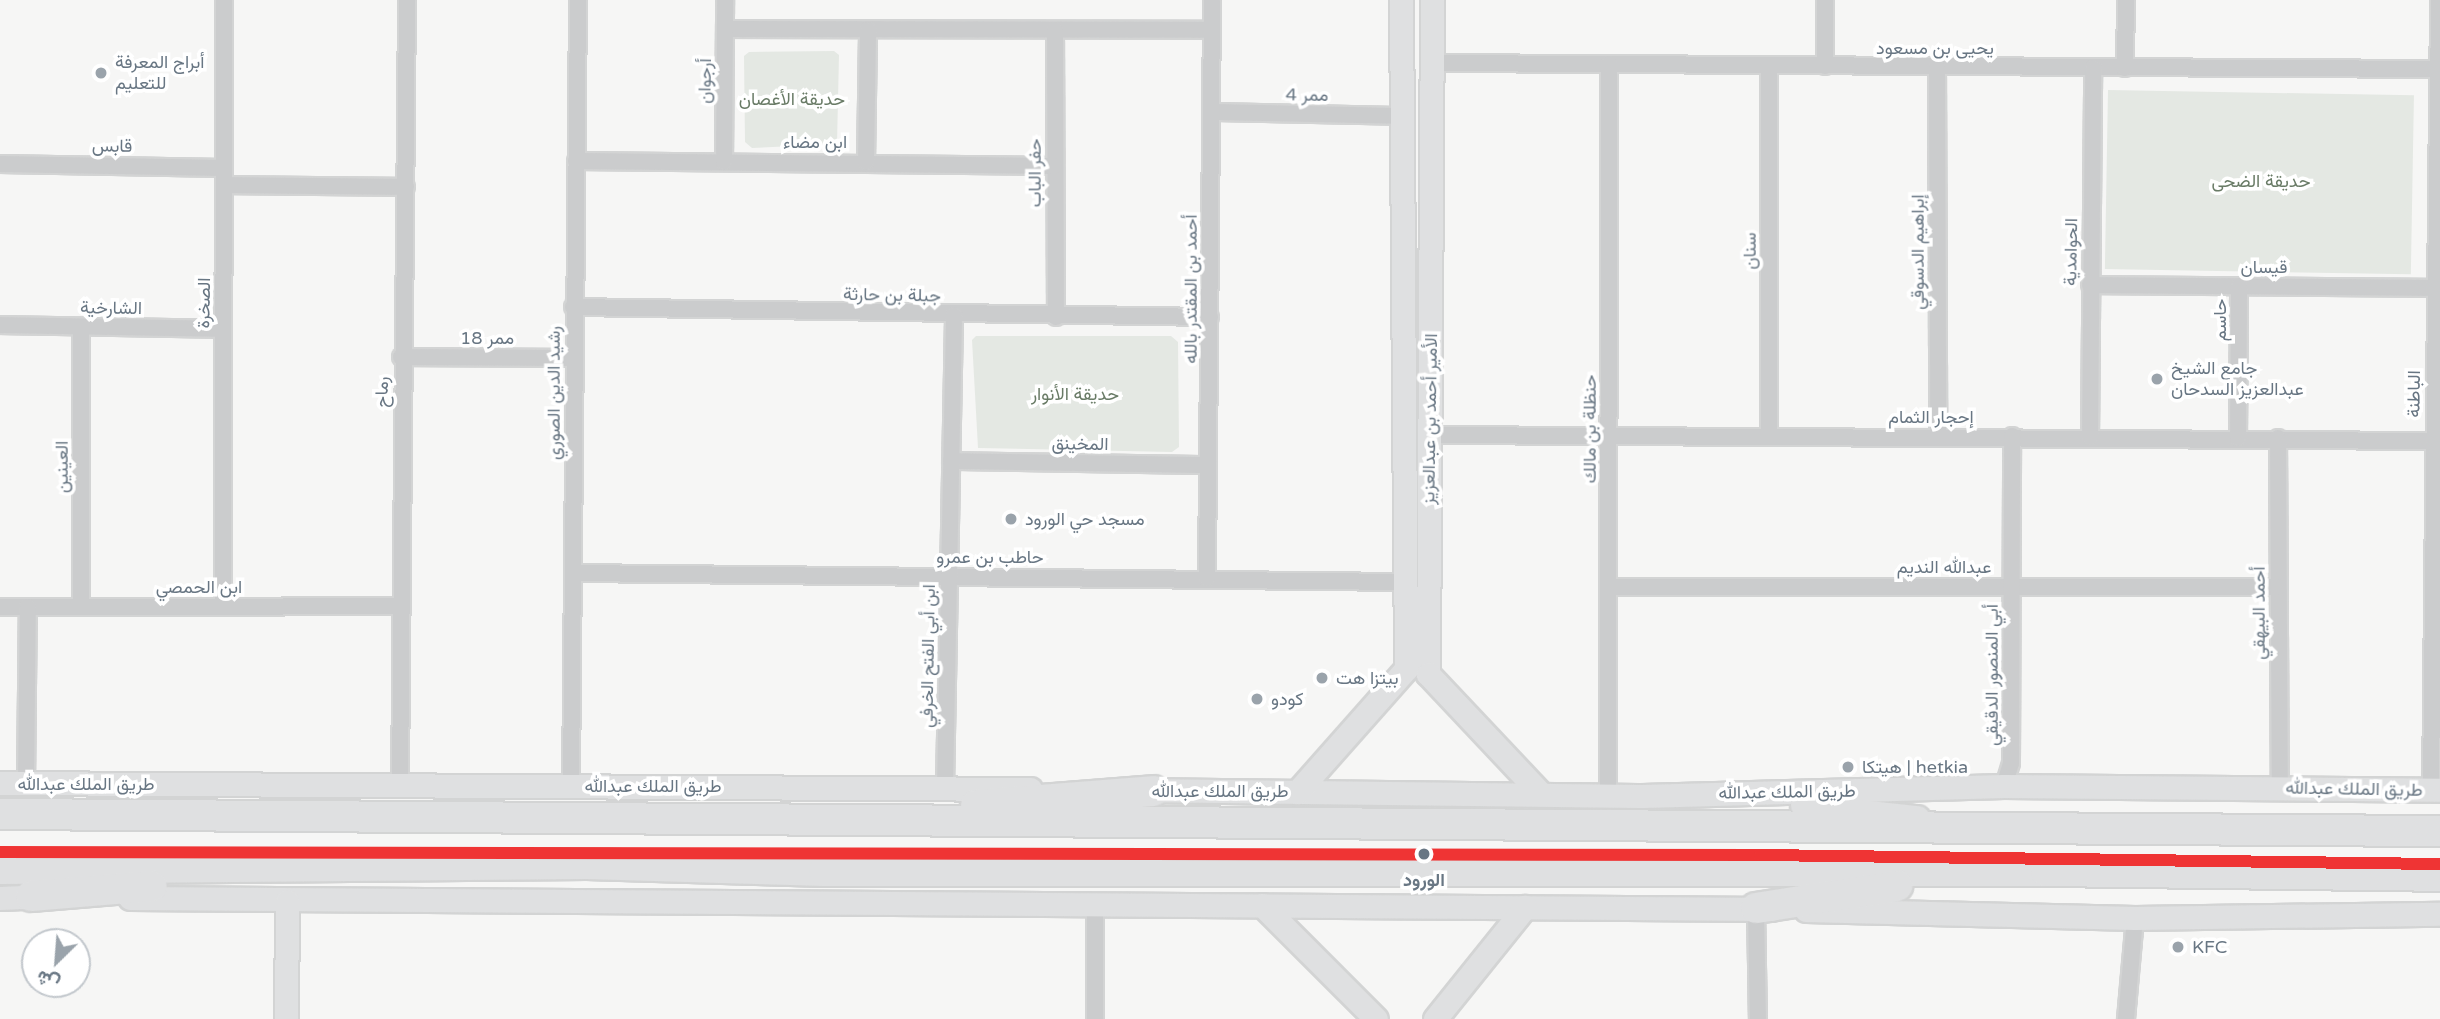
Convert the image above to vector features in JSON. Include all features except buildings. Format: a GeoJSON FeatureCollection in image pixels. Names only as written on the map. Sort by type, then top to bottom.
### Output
{"type":"FeatureCollection","features":[{"type":"Feature","properties":{"kind":"highway"},"geometry":{"type":"LineString","coordinates":[[811,822],[876,809],[987,805],[1153,790]]}},
{"type":"Feature","properties":{"kind":"highway","name":"طريق الملك عبدالله"},"geometry":{"type":"LineString","coordinates":[[0,814],[354,819],[2440,831]]}},
{"type":"Feature","properties":{"kind":"highway"},"geometry":{"type":"LineString","coordinates":[[0,869],[587,864],[824,871],[2046,871],[2440,876]]}},
{"type":"Feature","properties":{"kind":"highway"},"geometry":{"type":"LineString","coordinates":[[31,896],[363,867]]}},
{"type":"Feature","properties":{"kind":"highway"},"geometry":{"type":"LineString","coordinates":[[1756,908],[1908,884],[2046,871]]}},
{"type":"Feature","properties":{"kind":"main road","name":"الأمير أحمد بن عبدالعزيز"},"geometry":{"type":"LineString","coordinates":[[1297,792],[1406,669],[1401,0]]}},
{"type":"Feature","properties":{"kind":"main road","name":"الأمير أحمد بن عبدالعزيز"},"geometry":{"type":"LineString","coordinates":[[1432,0],[1428,674],[1540,793]]}},
{"type":"Feature","properties":{"kind":"main road","name":"طريق الملك عبدالله"},"geometry":{"type":"LineString","coordinates":[[0,783],[945,787],[1642,796],[2004,786],[2436,790]]}},
{"type":"Feature","properties":{"kind":"main road"},"geometry":{"type":"LineString","coordinates":[[31,784],[270,806],[354,819]]}},
{"type":"Feature","properties":{"kind":"main road"},"geometry":{"type":"LineString","coordinates":[[1642,796],[1861,808],[1982,828]]}},
{"type":"Feature","properties":{"kind":"main road"},"geometry":{"type":"LineString","coordinates":[[824,871],[1051,902]]}},
{"type":"Feature","properties":{"kind":"main road"},"geometry":{"type":"LineString","coordinates":[[0,898],[31,896],[287,901],[1051,902],[1756,908],[2134,918],[2440,914]]}},
{"type":"Feature","properties":{"kind":"main road"},"geometry":{"type":"LineString","coordinates":[[286,1019],[287,901]]}},
{"type":"Feature","properties":{"kind":"main road"},"geometry":{"type":"LineString","coordinates":[[1262,905],[1376,1019]]}},
{"type":"Feature","properties":{"kind":"main road"},"geometry":{"type":"LineString","coordinates":[[1435,1019],[1525,907]]}},
{"type":"Feature","properties":{"kind":"street","name":"الصخرة"},"geometry":{"type":"LineString","coordinates":[[223,606],[222,329],[226,185],[224,0]]}},
{"type":"Feature","properties":{"kind":"street","name":"رماح"},"geometry":{"type":"LineString","coordinates":[[400,785],[401,357],[406,187],[407,0]]}},
{"type":"Feature","properties":{"kind":"street","name":"رشيد الدين الصوري"},"geometry":{"type":"LineString","coordinates":[[570,786],[578,0]]}},
{"type":"Feature","properties":{"kind":"street","name":"أرجوان"},"geometry":{"type":"LineString","coordinates":[[723,162],[725,0]]}},
{"type":"Feature","properties":{"kind":"street","name":"أحمد بن المقتدر بالله"},"geometry":{"type":"LineString","coordinates":[[1207,578],[1212,0]]}},
{"type":"Feature","properties":{"kind":"street"},"geometry":{"type":"LineString","coordinates":[[1825,0],[1825,66]]}},
{"type":"Feature","properties":{"kind":"street"},"geometry":{"type":"LineString","coordinates":[[2125,68],[2126,0]]}},
{"type":"Feature","properties":{"kind":"street","name":"الباطنة"},"geometry":{"type":"LineString","coordinates":[[2436,790],[2432,441],[2439,288],[2439,0]]}},
{"type":"Feature","properties":{"kind":"street"},"geometry":{"type":"LineString","coordinates":[[725,29],[1212,30]]}},
{"type":"Feature","properties":{"kind":"street"},"geometry":{"type":"LineString","coordinates":[[866,162],[868,30]]}},
{"type":"Feature","properties":{"kind":"street","name":"حفر الباب"},"geometry":{"type":"LineString","coordinates":[[1055,30],[1056,317]]}},
{"type":"Feature","properties":{"kind":"street","name":"يحيى بن مسعود"},"geometry":{"type":"LineString","coordinates":[[1432,63],[2438,69]]}},
{"type":"Feature","properties":{"kind":"street","name":"حنظلة بن مالك"},"geometry":{"type":"LineString","coordinates":[[1608,794],[1609,64]]}},
{"type":"Feature","properties":{"kind":"street","name":"سنان"},"geometry":{"type":"LineString","coordinates":[[1769,66],[1769,436]]}},
{"type":"Feature","properties":{"kind":"street","name":"إبراهيم الدسوقي"},"geometry":{"type":"LineString","coordinates":[[1937,67],[1938,437]]}},
{"type":"Feature","properties":{"kind":"street","name":"الحوامدية"},"geometry":{"type":"LineString","coordinates":[[2090,437],[2092,68]]}},
{"type":"Feature","properties":{"kind":"street","name":"ممر 4"},"geometry":{"type":"LineString","coordinates":[[1212,112],[1401,117]]}},
{"type":"Feature","properties":{"kind":"street","name":"ابن مضاء"},"geometry":{"type":"LineString","coordinates":[[576,161],[1054,166]]}},
{"type":"Feature","properties":{"kind":"street","name":"قابس"},"geometry":{"type":"LineString","coordinates":[[0,164],[224,168]]}},
{"type":"Feature","properties":{"kind":"street"},"geometry":{"type":"LineString","coordinates":[[226,185],[406,187]]}},
{"type":"Feature","properties":{"kind":"street","name":"قيسان"},"geometry":{"type":"LineString","coordinates":[[2090,285],[2439,288]]}},
{"type":"Feature","properties":{"kind":"street","name":"حاسم"},"geometry":{"type":"LineString","coordinates":[[2238,438],[2239,286]]}},
{"type":"Feature","properties":{"kind":"street","name":"جبلة بن حارثة"},"geometry":{"type":"LineString","coordinates":[[573,307],[1056,317],[1210,317]]}},
{"type":"Feature","properties":{"kind":"street","name":"ابن أبي الفتح الخرفي"},"geometry":{"type":"LineString","coordinates":[[945,787],[954,315]]}},
{"type":"Feature","properties":{"kind":"street","name":"الشارخية"},"geometry":{"type":"LineString","coordinates":[[0,325],[222,329]]}},
{"type":"Feature","properties":{"kind":"street","name":"العينين"},"geometry":{"type":"LineString","coordinates":[[81,327],[81,607]]}},
{"type":"Feature","properties":{"kind":"street","name":"ممر 18"},"geometry":{"type":"LineString","coordinates":[[401,357],[573,358]]}},
{"type":"Feature","properties":{"kind":"street","name":"إحجار الثمام"},"geometry":{"type":"LineString","coordinates":[[1431,435],[2012,436],[2432,441]]}},
{"type":"Feature","properties":{"kind":"street","name":"أبي المنصور الدقيقي"},"geometry":{"type":"LineString","coordinates":[[2004,786],[2011,763],[2012,436]]}},
{"type":"Feature","properties":{"kind":"street","name":"أحمد البيهقي"},"geometry":{"type":"LineString","coordinates":[[2278,438],[2280,788]]}},
{"type":"Feature","properties":{"kind":"street","name":"المخينق"},"geometry":{"type":"LineString","coordinates":[[951,461],[1208,465]]}},
{"type":"Feature","properties":{"kind":"street","name":"حاطب بن عمرو"},"geometry":{"type":"LineString","coordinates":[[573,573],[1406,582]]}},
{"type":"Feature","properties":{"kind":"street","name":"عبدالله النديم"},"geometry":{"type":"LineString","coordinates":[[1610,587],[2278,587]]}},
{"type":"Feature","properties":{"kind":"street","name":"ابن الحمصي"},"geometry":{"type":"LineString","coordinates":[[0,607],[399,606]]}},
{"type":"Feature","properties":{"kind":"street"},"geometry":{"type":"LineString","coordinates":[[28,607],[31,784]]}},
{"type":"Feature","properties":{"kind":"street"},"geometry":{"type":"LineString","coordinates":[[1095,904],[1095,1019]]}},
{"type":"Feature","properties":{"kind":"street"},"geometry":{"type":"LineString","coordinates":[[1756,908],[1758,1019]]}},
{"type":"Feature","properties":{"kind":"street"},"geometry":{"type":"LineString","coordinates":[[2126,1019],[2134,918]]}},
{"type":"Feature","properties":{"kind":"green space","name":"حديقة الأغصان"},"geometry":{"type":"Polygon","coordinates":[[[834,51],[839,55],[837,144],[752,148],[745,142],[744,56],[749,52],[834,51]]]}},
{"type":"Feature","properties":{"kind":"green space","name":"حديقة الضحى"},"geometry":{"type":"Polygon","coordinates":[[[2108,90],[2414,95],[2411,274],[2105,269],[2108,90]]]}},
{"type":"Feature","properties":{"kind":"green space","name":"حديقة الأنوار"},"geometry":{"type":"Polygon","coordinates":[[[976,336],[1171,336],[1178,342],[1179,447],[1172,452],[978,448],[972,340],[976,336]]]}},
{"type":"Feature","properties":{"kind":"transit line"},"geometry":{"type":"LineString","coordinates":[[0,852],[1760,855],[2440,864]]}},
{"type":"Feature","properties":{"kind":"place","name":"أبراج المعرفة للتعليم"},"geometry":{"type":"Point","coordinates":[101,73]}},
{"type":"Feature","properties":{"kind":"place","name":"جامع الشيخ عبدالعزيز السدحان"},"geometry":{"type":"Point","coordinates":[2157,379]}},
{"type":"Feature","properties":{"kind":"place","name":"مسجد حي الورود"},"geometry":{"type":"Point","coordinates":[1011,519]}},
{"type":"Feature","properties":{"kind":"place","name":"بيتزا هت"},"geometry":{"type":"Point","coordinates":[1322,678]}},
{"type":"Feature","properties":{"kind":"place","name":"كودو"},"geometry":{"type":"Point","coordinates":[1257,699]}},
{"type":"Feature","properties":{"kind":"place","name":"هيتكا | hetkia"},"geometry":{"type":"Point","coordinates":[1848,767]}},
{"type":"Feature","properties":{"kind":"place","name":"الورود"},"geometry":{"type":"Point","coordinates":[1424,854]}},
{"type":"Feature","properties":{"kind":"place","name":"KFC"},"geometry":{"type":"Point","coordinates":[2178,947]}}]}
